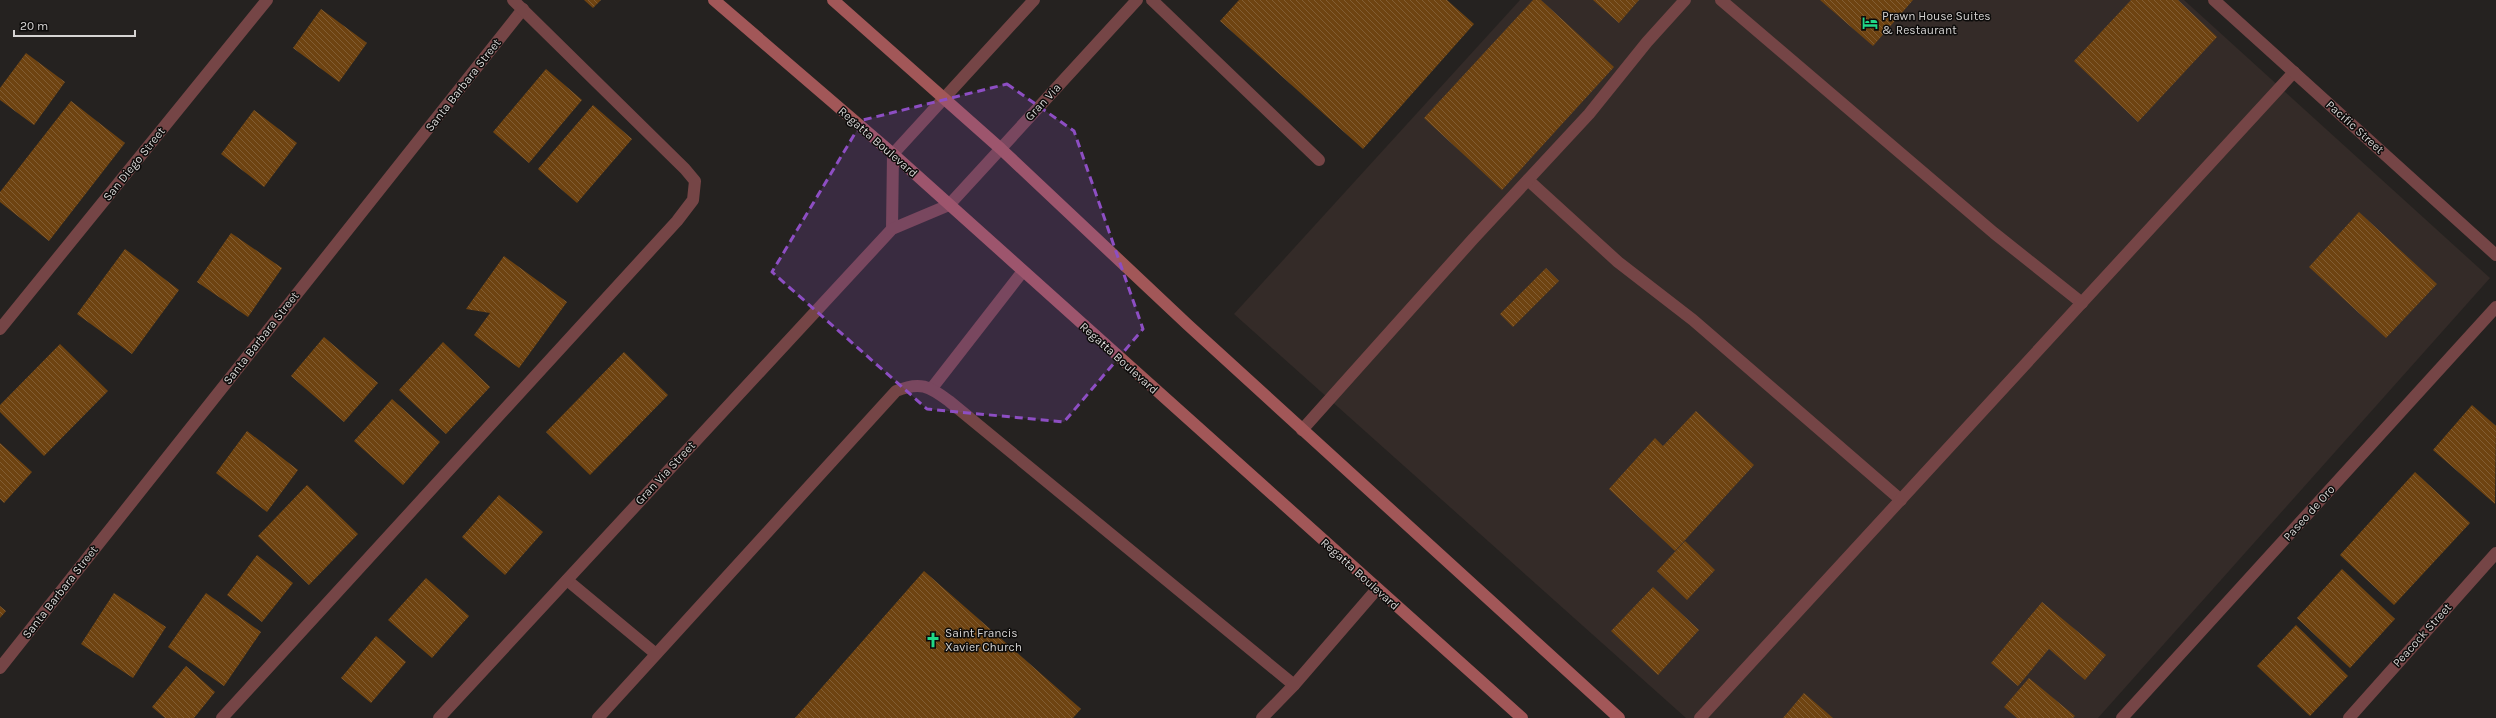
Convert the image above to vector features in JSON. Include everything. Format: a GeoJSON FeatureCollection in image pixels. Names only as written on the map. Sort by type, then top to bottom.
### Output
{"type":"FeatureCollection","features":[{"type":"Feature","properties":{"kind":"street","name":"San Diego Street"},"geometry":{"type":"LineString","coordinates":[[0,329],[267,0]]}},
{"type":"Feature","properties":{"kind":"street"},"geometry":{"type":"LineString","coordinates":[[222,718],[677,221],[693,200],[695,181],[685,169],[513,0]]}},
{"type":"Feature","properties":{"kind":"street","name":"Regatta Boulevard"},"geometry":{"type":"LineString","coordinates":[[714,0],[893,154],[1377,590],[1522,718]]}},
{"type":"Feature","properties":{"kind":"street"},"geometry":{"type":"LineString","coordinates":[[833,0],[1001,149],[1302,430],[1619,718]]}},
{"type":"Feature","properties":{"kind":"street"},"geometry":{"type":"LineString","coordinates":[[892,229],[893,154],[1034,0]]}},
{"type":"Feature","properties":{"kind":"street","name":"Gran Via"},"geometry":{"type":"LineString","coordinates":[[949,205],[1137,0]]}},
{"type":"Feature","properties":{"kind":"street"},"geometry":{"type":"LineString","coordinates":[[1152,0],[1319,160]]}},
{"type":"Feature","properties":{"kind":"street"},"geometry":{"type":"LineString","coordinates":[[1302,430],[1589,114],[1647,42],[1685,0]]}},
{"type":"Feature","properties":{"kind":"street"},"geometry":{"type":"LineString","coordinates":[[1721,0],[1994,232],[2082,303]]}},
{"type":"Feature","properties":{"kind":"street","name":"Pacific Street"},"geometry":{"type":"LineString","coordinates":[[2214,0],[2496,254]]}},
{"type":"Feature","properties":{"kind":"street","name":"Santa Barbara Street"},"geometry":{"type":"LineString","coordinates":[[0,668],[523,9]]}},
{"type":"Feature","properties":{"kind":"street"},"geometry":{"type":"LineString","coordinates":[[1700,718],[2294,72]]}},
{"type":"Feature","properties":{"kind":"street"},"geometry":{"type":"LineString","coordinates":[[1528,180],[1618,262],[1693,320],[1901,500]]}},
{"type":"Feature","properties":{"kind":"street","name":"Gran Via Street"},"geometry":{"type":"LineString","coordinates":[[439,718],[892,229],[949,205]]}},
{"type":"Feature","properties":{"kind":"street"},"geometry":{"type":"LineString","coordinates":[[932,388],[1023,271]]}},
{"type":"Feature","properties":{"kind":"street","name":"Paseo de Oro"},"geometry":{"type":"LineString","coordinates":[[2122,718],[2496,307]]}},
{"type":"Feature","properties":{"kind":"street"},"geometry":{"type":"LineString","coordinates":[[598,718],[896,391],[908,386],[921,385],[932,388],[1294,685]]}},
{"type":"Feature","properties":{"kind":"street","name":"Peacock Street"},"geometry":{"type":"LineString","coordinates":[[2348,718],[2496,553]]}},
{"type":"Feature","properties":{"kind":"street"},"geometry":{"type":"LineString","coordinates":[[566,580],[656,654]]}},
{"type":"Feature","properties":{"kind":"street"},"geometry":{"type":"LineString","coordinates":[[1262,718],[1294,685],[1377,590]]}},
{"type":"Feature","properties":{"kind":"highlighted area"},"geometry":{"type":"Polygon","coordinates":[[[1007,84],[1074,131],[1143,329],[1064,422],[927,409],[772,272],[863,120],[1007,84]]]}},
{"type":"Feature","properties":{"kind":"shaded area"},"geometry":{"type":"Polygon","coordinates":[[[1520,0],[2184,0],[2490,278],[2098,718],[1686,718],[1234,314],[1520,0]]]}},
{"type":"Feature","properties":{"kind":"building"},"geometry":{"type":"Polygon","coordinates":[[[584,0],[601,0],[593,8],[584,0]]]}},
{"type":"Feature","properties":{"kind":"building"},"geometry":{"type":"Polygon","coordinates":[[[1239,0],[1447,0],[1474,24],[1363,149],[1220,21],[1239,0]]]}},
{"type":"Feature","properties":{"kind":"building"},"geometry":{"type":"Polygon","coordinates":[[[1533,0],[1541,0],[1614,67],[1502,190],[1424,118],[1533,0]]]}},
{"type":"Feature","properties":{"kind":"building"},"geometry":{"type":"Polygon","coordinates":[[[1593,0],[1639,0],[1619,23],[1593,0]]]}},
{"type":"Feature","properties":{"kind":"building","name":"Prawn House Suites & Restaurant"},"geometry":{"type":"Polygon","coordinates":[[[1820,0],[1913,0],[1873,46],[1820,0]]]}},
{"type":"Feature","properties":{"kind":"building"},"geometry":{"type":"Polygon","coordinates":[[[2131,0],[2178,0],[2217,37],[2138,122],[2074,61],[2131,0]]]}},
{"type":"Feature","properties":{"kind":"building"},"geometry":{"type":"Polygon","coordinates":[[[321,9],[367,43],[339,82],[293,48],[321,9]]]}},
{"type":"Feature","properties":{"kind":"building"},"geometry":{"type":"Polygon","coordinates":[[[26,53],[65,82],[34,125],[0,100],[0,88],[26,53]]]}},
{"type":"Feature","properties":{"kind":"building"},"geometry":{"type":"Polygon","coordinates":[[[546,69],[582,100],[529,163],[493,132],[546,69]]]}},
{"type":"Feature","properties":{"kind":"building"},"geometry":{"type":"Polygon","coordinates":[[[71,101],[125,143],[49,241],[0,202],[0,192],[71,101]]]}},
{"type":"Feature","properties":{"kind":"building"},"geometry":{"type":"Polygon","coordinates":[[[593,105],[632,139],[577,203],[538,169],[593,105]]]}},
{"type":"Feature","properties":{"kind":"building"},"geometry":{"type":"Polygon","coordinates":[[[254,110],[297,143],[264,187],[221,154],[254,110]]]}},
{"type":"Feature","properties":{"kind":"building"},"geometry":{"type":"Polygon","coordinates":[[[2359,212],[2437,284],[2386,338],[2309,267],[2359,212]]]}},
{"type":"Feature","properties":{"kind":"building"},"geometry":{"type":"Polygon","coordinates":[[[231,233],[282,268],[248,317],[197,282],[231,233]]]}},
{"type":"Feature","properties":{"kind":"building"},"geometry":{"type":"Polygon","coordinates":[[[125,249],[179,290],[132,354],[77,314],[125,249]]]}},
{"type":"Feature","properties":{"kind":"building"},"geometry":{"type":"Polygon","coordinates":[[[504,256],[567,302],[519,368],[474,335],[490,313],[466,309],[504,256]]]}},
{"type":"Feature","properties":{"kind":"building"},"geometry":{"type":"Polygon","coordinates":[[[1546,268],[1559,281],[1513,327],[1500,314],[1546,268]]]}},
{"type":"Feature","properties":{"kind":"building"},"geometry":{"type":"Polygon","coordinates":[[[324,337],[378,383],[344,422],[291,376],[324,337]]]}},
{"type":"Feature","properties":{"kind":"building"},"geometry":{"type":"Polygon","coordinates":[[[443,342],[490,387],[446,434],[399,390],[443,342]]]}},
{"type":"Feature","properties":{"kind":"building"},"geometry":{"type":"Polygon","coordinates":[[[60,344],[108,391],[44,456],[0,412],[0,405],[60,344]]]}},
{"type":"Feature","properties":{"kind":"building"},"geometry":{"type":"Polygon","coordinates":[[[624,352],[668,395],[590,475],[546,432],[624,352]]]}},
{"type":"Feature","properties":{"kind":"building"},"geometry":{"type":"Polygon","coordinates":[[[392,399],[440,442],[403,485],[354,441],[392,399]]]}},
{"type":"Feature","properties":{"kind":"building"},"geometry":{"type":"Polygon","coordinates":[[[2472,405],[2496,426],[2495,504],[2433,450],[2472,405]]]}},
{"type":"Feature","properties":{"kind":"building"},"geometry":{"type":"Polygon","coordinates":[[[1696,411],[1754,465],[1675,551],[1609,489],[1655,438],[1663,446],[1696,411]]]}},
{"type":"Feature","properties":{"kind":"building"},"geometry":{"type":"Polygon","coordinates":[[[247,431],[298,470],[267,512],[216,473],[247,431]]]}},
{"type":"Feature","properties":{"kind":"building"},"geometry":{"type":"Polygon","coordinates":[[[0,443],[32,472],[4,503],[0,499],[0,443]]]}},
{"type":"Feature","properties":{"kind":"building"},"geometry":{"type":"Polygon","coordinates":[[[2415,472],[2470,523],[2394,605],[2340,555],[2415,472]]]}},
{"type":"Feature","properties":{"kind":"building"},"geometry":{"type":"Polygon","coordinates":[[[307,485],[358,534],[309,585],[258,536],[307,485]]]}},
{"type":"Feature","properties":{"kind":"building"},"geometry":{"type":"Polygon","coordinates":[[[499,495],[543,532],[505,575],[462,537],[499,495]]]}},
{"type":"Feature","properties":{"kind":"building"},"geometry":{"type":"Polygon","coordinates":[[[1685,541],[1715,570],[1687,600],[1657,571],[1685,541]]]}},
{"type":"Feature","properties":{"kind":"building"},"geometry":{"type":"Polygon","coordinates":[[[257,555],[293,583],[262,622],[227,595],[257,555]]]}},
{"type":"Feature","properties":{"kind":"building"},"geometry":{"type":"Polygon","coordinates":[[[2342,569],[2395,619],[2350,668],[2297,618],[2342,569]]]}},
{"type":"Feature","properties":{"kind":"building","name":"Saint Francis Xavier Church"},"geometry":{"type":"Polygon","coordinates":[[[924,571],[1081,709],[1073,718],[795,718],[924,571]]]}},
{"type":"Feature","properties":{"kind":"building"},"geometry":{"type":"Polygon","coordinates":[[[426,578],[469,616],[432,658],[388,620],[426,578]]]}},
{"type":"Feature","properties":{"kind":"building"},"geometry":{"type":"Polygon","coordinates":[[[1653,587],[1699,630],[1658,675],[1611,631],[1653,587]]]}},
{"type":"Feature","properties":{"kind":"building"},"geometry":{"type":"Polygon","coordinates":[[[114,593],[166,627],[133,678],[81,644],[114,593]]]}},
{"type":"Feature","properties":{"kind":"building"},"geometry":{"type":"Polygon","coordinates":[[[206,593],[261,632],[224,686],[168,647],[206,593]]]}},
{"type":"Feature","properties":{"kind":"building"},"geometry":{"type":"Polygon","coordinates":[[[2042,602],[2106,655],[2085,680],[2049,649],[2018,686],[1991,663],[2042,602]]]}},
{"type":"Feature","properties":{"kind":"building"},"geometry":{"type":"Polygon","coordinates":[[[0,606],[6,611],[0,618],[0,606]]]}},
{"type":"Feature","properties":{"kind":"building"},"geometry":{"type":"Polygon","coordinates":[[[2296,625],[2348,676],[2310,716],[2257,666],[2296,625]]]}},
{"type":"Feature","properties":{"kind":"building"},"geometry":{"type":"Polygon","coordinates":[[[376,636],[406,662],[371,703],[341,678],[376,636]]]}},
{"type":"Feature","properties":{"kind":"building"},"geometry":{"type":"Polygon","coordinates":[[[186,666],[215,692],[194,718],[165,718],[152,707],[186,666]]]}},
{"type":"Feature","properties":{"kind":"building"},"geometry":{"type":"Polygon","coordinates":[[[2029,678],[2075,716],[2073,718],[2017,718],[2004,707],[2029,678]]]}},
{"type":"Feature","properties":{"kind":"building"},"geometry":{"type":"Polygon","coordinates":[[[1804,693],[1833,718],[1783,718],[1804,693]]]}},
{"type":"Feature","properties":{"kind":"place","name":"Prawn House Suites & Restaurant"},"geometry":{"type":"Point","coordinates":[1870,23]}},
{"type":"Feature","properties":{"kind":"place","name":"Saint Francis Xavier Church"},"geometry":{"type":"Point","coordinates":[933,640]}}]}
